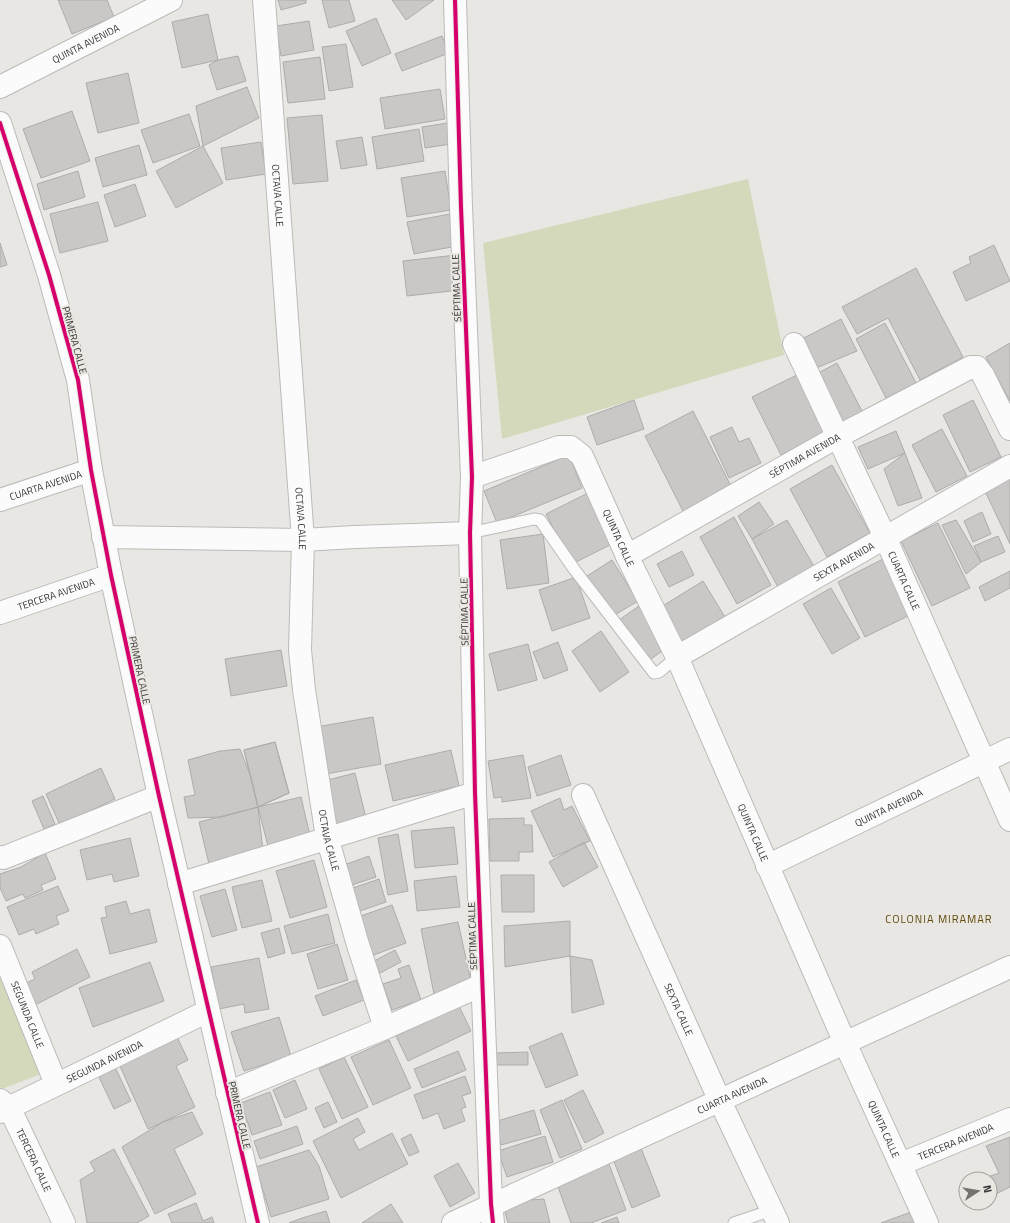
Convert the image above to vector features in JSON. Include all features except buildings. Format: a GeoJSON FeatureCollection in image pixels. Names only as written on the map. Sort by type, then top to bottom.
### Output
{"type":"FeatureCollection","features":[{"type":"Feature","properties":{"kind":"street","name":"QUINTA AVENIDA"},"geometry":{"type":"LineString","coordinates":[[0,87],[171,0]]}},
{"type":"Feature","properties":{"kind":"street","name":"OCTAVA CALLE"},"geometry":{"type":"LineString","coordinates":[[264,0],[303,540],[300,650],[304,690],[327,837],[358,945],[385,1028]]}},
{"type":"Feature","properties":{"kind":"street","name":"SÉPTIMA CALLE"},"geometry":{"type":"LineString","coordinates":[[455,0],[461,207],[472,476],[470,533],[475,792],[492,1214]]}},
{"type":"Feature","properties":{"kind":"street","name":"PRIMERA CALLE"},"geometry":{"type":"LineString","coordinates":[[0,123],[49,275],[78,380],[91,470],[111,575],[159,796],[258,1223]]}},
{"type":"Feature","properties":{"kind":"street","name":"CUARTA CALLE"},"geometry":{"type":"LineString","coordinates":[[794,344],[885,537],[1010,820]]}},
{"type":"Feature","properties":{"kind":"street","name":"SÉPTIMA AVENIDA"},"geometry":{"type":"LineString","coordinates":[[627,556],[837,437],[971,367],[977,367],[983,375],[1010,429]]}},
{"type":"Feature","properties":{"kind":"street","name":"QUINTA CALLE"},"geometry":{"type":"LineString","coordinates":[[472,476],[559,448],[571,447],[582,456],[627,556],[677,657],[845,1043],[927,1223]]}},
{"type":"Feature","properties":{"kind":"street","name":"SEXTA AVENIDA"},"geometry":{"type":"LineString","coordinates":[[677,657],[1010,466]]}},
{"type":"Feature","properties":{"kind":"street","name":"CUARTA AVENIDA"},"geometry":{"type":"LineString","coordinates":[[0,500],[91,470]]}},
{"type":"Feature","properties":{"kind":"street"},"geometry":{"type":"LineString","coordinates":[[103,537],[303,540],[363,536],[470,533]]}},
{"type":"Feature","properties":{"kind":"street","name":"TERCERA AVENIDA"},"geometry":{"type":"LineString","coordinates":[[0,613],[111,575]]}},
{"type":"Feature","properties":{"kind":"street","name":"QUINTA AVENIDA"},"geometry":{"type":"LineString","coordinates":[[767,866],[1010,749]]}},
{"type":"Feature","properties":{"kind":"street"},"geometry":{"type":"LineString","coordinates":[[179,884],[475,792]]}},
{"type":"Feature","properties":{"kind":"street","name":"SEXTA CALLE"},"geometry":{"type":"LineString","coordinates":[[583,795],[720,1099],[775,1216]]}},
{"type":"Feature","properties":{"kind":"street"},"geometry":{"type":"LineString","coordinates":[[0,857],[3,858],[159,796]]}},
{"type":"Feature","properties":{"kind":"street","name":"SEGUNDA CALLE"},"geometry":{"type":"LineString","coordinates":[[0,946],[56,1084]]}},
{"type":"Feature","properties":{"kind":"street","name":"CUARTA AVENIDA"},"geometry":{"type":"LineString","coordinates":[[453,1223],[492,1214],[720,1099],[1010,967]]}},
{"type":"Feature","properties":{"kind":"street"},"geometry":{"type":"LineString","coordinates":[[227,1093],[385,1028],[482,984]]}},
{"type":"Feature","properties":{"kind":"street","name":"SEGUNDA AVENIDA"},"geometry":{"type":"LineString","coordinates":[[3,1106],[56,1084],[208,1011]]}},
{"type":"Feature","properties":{"kind":"street","name":"TERCERA CALLE"},"geometry":{"type":"LineString","coordinates":[[3,1106],[64,1223]]}},
{"type":"Feature","properties":{"kind":"street","name":"TERCERA AVENIDA"},"geometry":{"type":"LineString","coordinates":[[901,1164],[1010,1119]]}},
{"type":"Feature","properties":{"kind":"lane"},"geometry":{"type":"LineString","coordinates":[[470,533],[534,519],[540,520],[574,569],[654,673],[659,672],[677,657]]}},
{"type":"Feature","properties":{"kind":"lane"},"geometry":{"type":"LineString","coordinates":[[734,1223],[775,1216]]}},
{"type":"Feature","properties":{"kind":"green space"},"geometry":{"type":"Polygon","coordinates":[[[748,179],[784,355],[502,439],[483,243],[748,179]]]}},
{"type":"Feature","properties":{"kind":"green space"},"geometry":{"type":"Polygon","coordinates":[[[0,972],[41,1074],[2,1089],[0,1087],[0,972]]]}},
{"type":"Feature","properties":{"kind":"cycle path"},"geometry":{"type":"LineString","coordinates":[[455,0],[461,207],[472,477],[470,533],[475,793],[491,1204],[493,1223]]}},
{"type":"Feature","properties":{"kind":"cycle path"},"geometry":{"type":"LineString","coordinates":[[0,123],[49,275],[78,380],[91,470],[111,575],[159,796],[258,1223]]}},
{"type":"Feature","properties":{"kind":"district","name":"COLONIA MIRAMAR"},"geometry":{"type":"Point","coordinates":[939,919]}}]}
